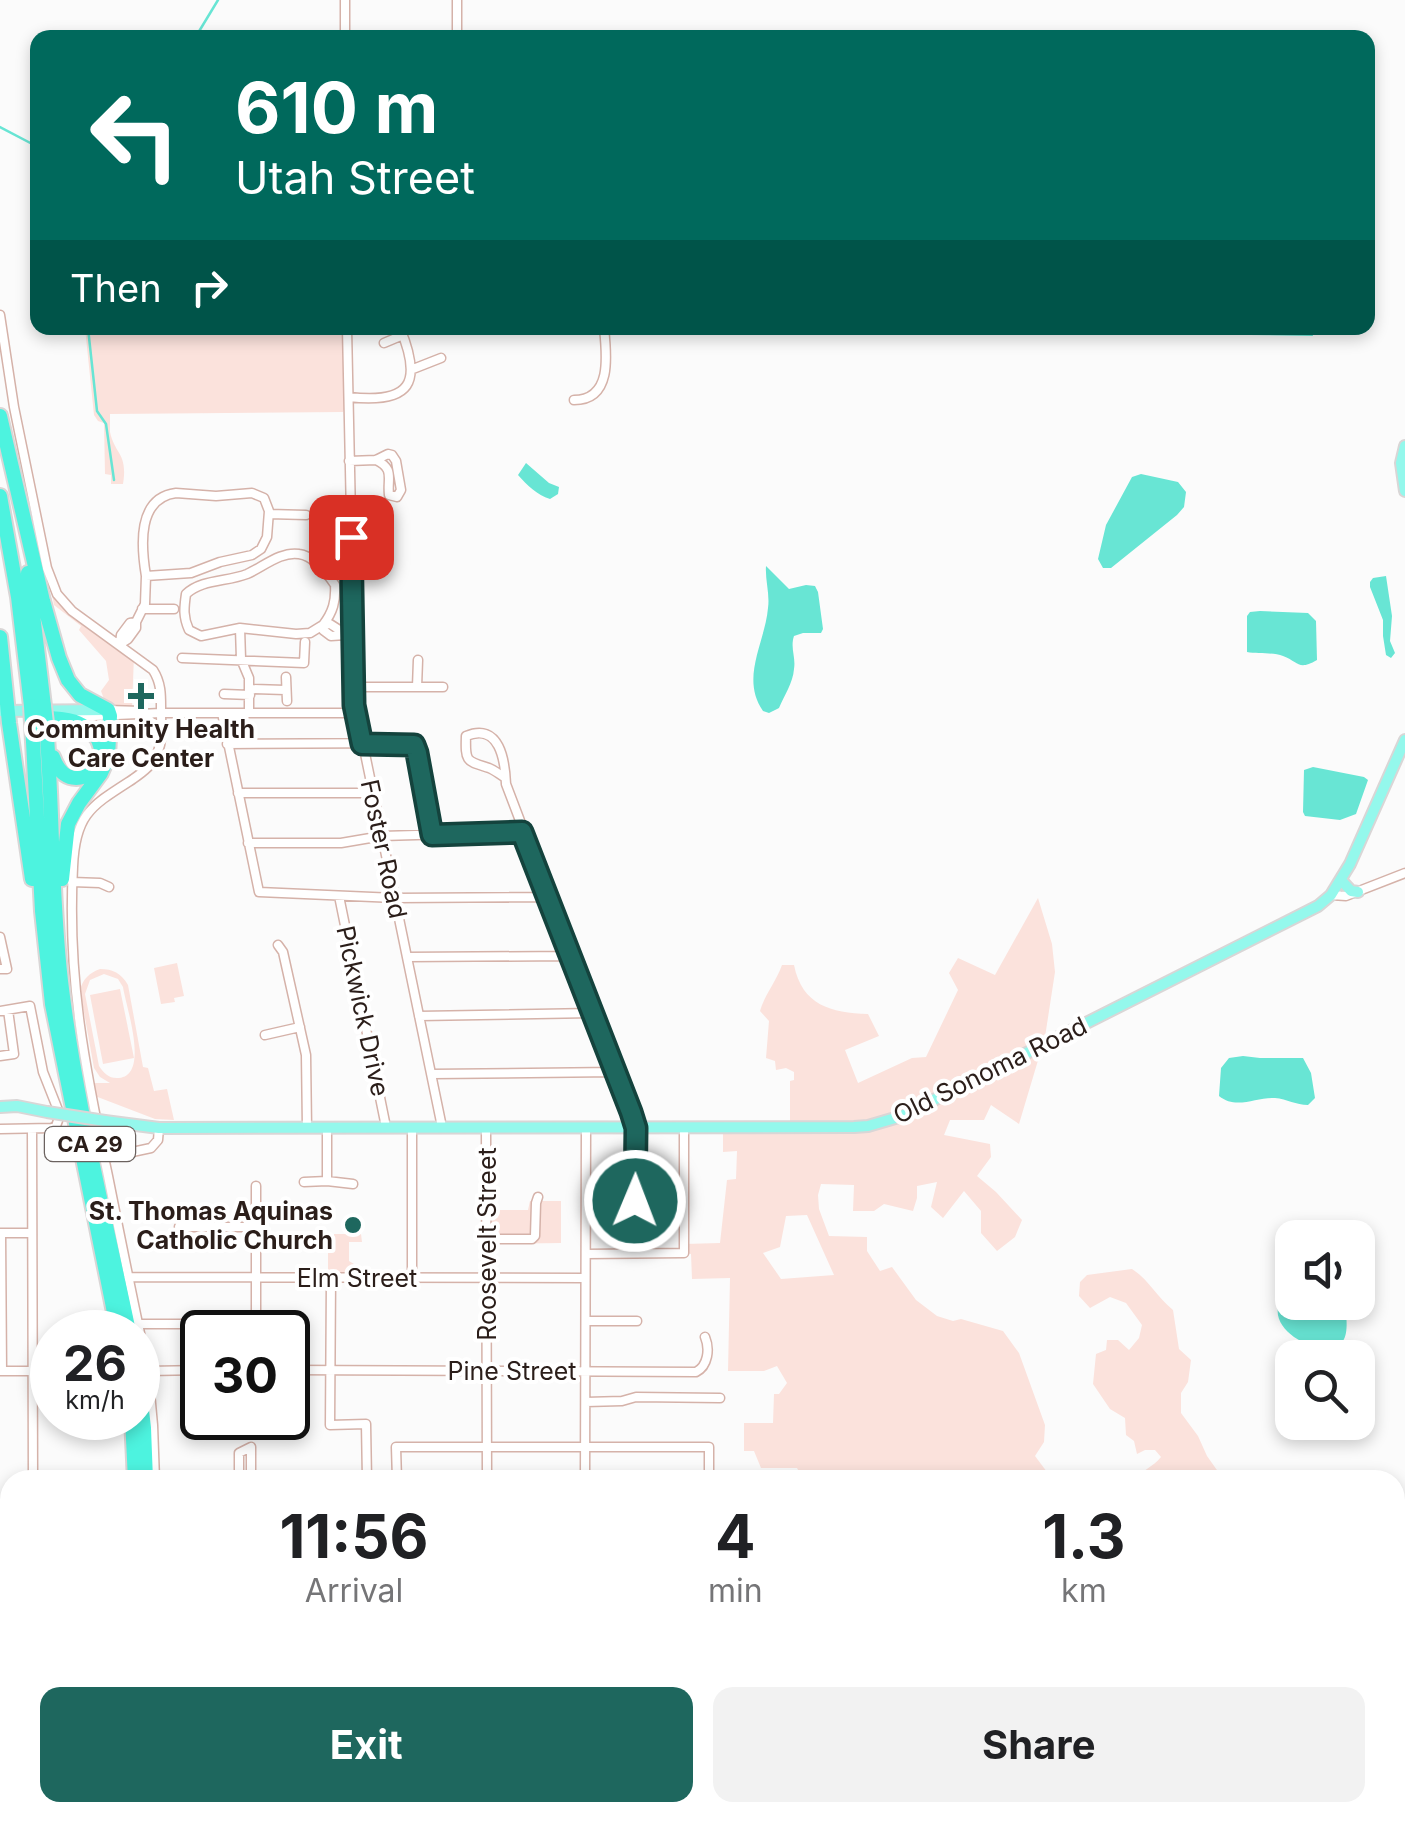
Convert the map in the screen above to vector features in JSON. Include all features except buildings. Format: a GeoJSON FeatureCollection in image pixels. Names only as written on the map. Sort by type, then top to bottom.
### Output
{"type":"FeatureCollection","features":[{"type":"Feature","properties":{"kind":"highway"},"geometry":{"type":"LineString","coordinates":[[0,416],[59,658],[73,687],[109,713],[105,766],[68,824],[58,954]]}},
{"type":"Feature","properties":{"kind":"highway","name":"CA 29"},"geometry":{"type":"LineString","coordinates":[[0,424],[28,575],[58,954],[72,1055],[130,1310]]}},
{"type":"Feature","properties":{"kind":"highway","name":"CA 29"},"geometry":{"type":"LineString","coordinates":[[0,496],[38,715],[44,930],[52,1004],[114,1310]]}},
{"type":"Feature","properties":{"kind":"highway"},"geometry":{"type":"LineString","coordinates":[[0,637],[3,711],[16,761],[40,952],[52,1004]]}},
{"type":"Feature","properties":{"kind":"highway"},"geometry":{"type":"LineString","coordinates":[[38,715],[72,721],[90,731],[101,748],[96,769],[76,778],[61,773],[38,715]]}},
{"type":"Feature","properties":{"kind":"highway"},"geometry":{"type":"LineString","coordinates":[[0,732],[16,761]]}},
{"type":"Feature","properties":{"kind":"highway"},"geometry":{"type":"LineString","coordinates":[[133,1440],[134,1470]]}},
{"type":"Feature","properties":{"kind":"highway"},"geometry":{"type":"LineString","coordinates":[[144,1440],[146,1470]]}},
{"type":"Feature","properties":{"kind":"main road"},"geometry":{"type":"LineString","coordinates":[[1405,446],[1401,462],[1405,491]]}},
{"type":"Feature","properties":{"kind":"main road"},"geometry":{"type":"LineString","coordinates":[[3,711],[109,713]]}},
{"type":"Feature","properties":{"kind":"main road"},"geometry":{"type":"LineString","coordinates":[[3,711],[38,715]]}},
{"type":"Feature","properties":{"kind":"main road","name":"Old Sonoma Road"},"geometry":{"type":"LineString","coordinates":[[0,1110],[17,1106],[159,1128],[860,1126],[902,1116],[1307,912],[1331,895],[1405,740]]}},
{"type":"Feature","properties":{"kind":"main road"},"geometry":{"type":"LineString","coordinates":[[1341,880],[1351,891],[1358,892]]}},
{"type":"Feature","properties":{"kind":"street"},"geometry":{"type":"LineString","coordinates":[[345,30],[346,0]]}},
{"type":"Feature","properties":{"kind":"street"},"geometry":{"type":"LineString","coordinates":[[456,30],[457,0]]}},
{"type":"Feature","properties":{"kind":"street"},"geometry":{"type":"LineString","coordinates":[[0,315],[20,437],[51,582],[63,604],[153,670],[161,693],[158,751],[149,766],[96,803],[81,823],[75,838],[72,882],[72,948],[82,1048],[132,1310]]}},
{"type":"Feature","properties":{"kind":"street","name":"Foster Road"},"geometry":{"type":"LineString","coordinates":[[348,335],[356,713],[442,1127]]}},
{"type":"Feature","properties":{"kind":"street"},"geometry":{"type":"LineString","coordinates":[[384,343],[396,335]]}},
{"type":"Feature","properties":{"kind":"street"},"geometry":{"type":"LineString","coordinates":[[349,396],[401,392],[413,369],[403,335]]}},
{"type":"Feature","properties":{"kind":"street"},"geometry":{"type":"LineString","coordinates":[[574,400],[590,398],[600,389],[604,377],[604,335]]}},
{"type":"Feature","properties":{"kind":"street"},"geometry":{"type":"LineString","coordinates":[[413,369],[440,358]]}},
{"type":"Feature","properties":{"kind":"street"},"geometry":{"type":"LineString","coordinates":[[350,461],[376,460],[386,464],[389,495],[396,497],[401,490],[395,457],[388,454],[376,460]]}},
{"type":"Feature","properties":{"kind":"street"},"geometry":{"type":"LineString","coordinates":[[120,644],[136,628],[146,594],[145,526],[156,500],[176,493],[252,494],[268,504],[264,544],[252,555],[191,573],[146,576]]}},
{"type":"Feature","properties":{"kind":"street"},"geometry":{"type":"LineString","coordinates":[[268,514],[306,515]]}},
{"type":"Feature","properties":{"kind":"street"},"geometry":{"type":"LineString","coordinates":[[323,625],[334,606],[335,585],[305,555],[288,554],[244,576],[191,589],[186,594],[185,622],[189,630],[201,636],[240,628],[296,634],[330,624],[352,632]]}},
{"type":"Feature","properties":{"kind":"street"},"geometry":{"type":"LineString","coordinates":[[142,609],[174,609]]}},
{"type":"Feature","properties":{"kind":"street"},"geometry":{"type":"LineString","coordinates":[[240,628],[241,659],[249,678],[249,713]]}},
{"type":"Feature","properties":{"kind":"street"},"geometry":{"type":"LineString","coordinates":[[182,658],[304,662],[305,642]]}},
{"type":"Feature","properties":{"kind":"street"},"geometry":{"type":"LineString","coordinates":[[417,687],[418,660]]}},
{"type":"Feature","properties":{"kind":"street"},"geometry":{"type":"LineString","coordinates":[[286,677],[286,701]]}},
{"type":"Feature","properties":{"kind":"street"},"geometry":{"type":"LineString","coordinates":[[354,687],[443,688]]}},
{"type":"Feature","properties":{"kind":"street"},"geometry":{"type":"LineString","coordinates":[[224,694],[285,690]]}},
{"type":"Feature","properties":{"kind":"street"},"geometry":{"type":"LineString","coordinates":[[222,713],[259,892],[394,898],[548,898]]}},
{"type":"Feature","properties":{"kind":"street"},"geometry":{"type":"LineString","coordinates":[[38,715],[356,713]]}},
{"type":"Feature","properties":{"kind":"street"},"geometry":{"type":"LineString","coordinates":[[504,777],[507,770],[496,740],[491,735],[466,736],[471,763],[504,777],[636,1128],[635,1201]]}},
{"type":"Feature","properties":{"kind":"street"},"geometry":{"type":"LineString","coordinates":[[227,744],[414,745],[432,835]]}},
{"type":"Feature","properties":{"kind":"street"},"geometry":{"type":"LineString","coordinates":[[238,793],[372,793]]}},
{"type":"Feature","properties":{"kind":"street"},"geometry":{"type":"LineString","coordinates":[[248,844],[341,843],[382,836],[522,832]]}},
{"type":"Feature","properties":{"kind":"street"},"geometry":{"type":"LineString","coordinates":[[1331,895],[1358,892],[1405,873]]}},
{"type":"Feature","properties":{"kind":"street"},"geometry":{"type":"LineString","coordinates":[[72,882],[109,887]]}},
{"type":"Feature","properties":{"kind":"street","name":"Pickwick Drive"},"geometry":{"type":"LineString","coordinates":[[339,896],[386,1127]]}},
{"type":"Feature","properties":{"kind":"street"},"geometry":{"type":"LineString","coordinates":[[0,937],[4,969]]}},
{"type":"Feature","properties":{"kind":"street"},"geometry":{"type":"LineString","coordinates":[[278,946],[283,952],[306,1054],[307,1128]]}},
{"type":"Feature","properties":{"kind":"street"},"geometry":{"type":"LineString","coordinates":[[407,957],[570,956]]}},
{"type":"Feature","properties":{"kind":"street"},"geometry":{"type":"LineString","coordinates":[[0,1056],[14,1054],[4,1010],[30,1006],[42,1072],[60,1116],[56,1126],[0,1129]]}},
{"type":"Feature","properties":{"kind":"street"},"geometry":{"type":"LineString","coordinates":[[419,1016],[593,1013]]}},
{"type":"Feature","properties":{"kind":"street"},"geometry":{"type":"LineString","coordinates":[[265,1035],[300,1027]]}},
{"type":"Feature","properties":{"kind":"street"},"geometry":{"type":"LineString","coordinates":[[432,1074],[615,1072]]}},
{"type":"Feature","properties":{"kind":"street"},"geometry":{"type":"LineString","coordinates":[[412,1127],[412,1278]]}},
{"type":"Feature","properties":{"kind":"street","name":"Roosevelt Street"},"geometry":{"type":"LineString","coordinates":[[486,1127],[486,1470]]}},
{"type":"Feature","properties":{"kind":"street"},"geometry":{"type":"LineString","coordinates":[[585,1470],[586,1127]]}},
{"type":"Feature","properties":{"kind":"street"},"geometry":{"type":"LineString","coordinates":[[155,1145],[159,1128]]}},
{"type":"Feature","properties":{"kind":"street"},"geometry":{"type":"LineString","coordinates":[[104,1158],[144,1150],[175,1128]]}},
{"type":"Feature","properties":{"kind":"street"},"geometry":{"type":"LineString","coordinates":[[327,1128],[327,1182]]}},
{"type":"Feature","properties":{"kind":"street"},"geometry":{"type":"LineString","coordinates":[[586,1254],[684,1253],[684,1128]]}},
{"type":"Feature","properties":{"kind":"street"},"geometry":{"type":"LineString","coordinates":[[32,1129],[32,1310]]}},
{"type":"Feature","properties":{"kind":"street"},"geometry":{"type":"LineString","coordinates":[[304,1182],[353,1184]]}},
{"type":"Feature","properties":{"kind":"street"},"geometry":{"type":"LineString","coordinates":[[256,1186],[256,1310]]}},
{"type":"Feature","properties":{"kind":"street"},"geometry":{"type":"LineString","coordinates":[[486,1239],[532,1239],[538,1196]]}},
{"type":"Feature","properties":{"kind":"street"},"geometry":{"type":"LineString","coordinates":[[586,1201],[684,1201]]}},
{"type":"Feature","properties":{"kind":"street"},"geometry":{"type":"LineString","coordinates":[[179,1227],[256,1227]]}},
{"type":"Feature","properties":{"kind":"street"},"geometry":{"type":"LineString","coordinates":[[30,1370],[1,1371],[2,1233],[31,1233]]}},
{"type":"Feature","properties":{"kind":"street","name":"Elm Street"},"geometry":{"type":"LineString","coordinates":[[128,1277],[585,1278]]}},
{"type":"Feature","properties":{"kind":"street"},"geometry":{"type":"LineString","coordinates":[[331,1278],[330,1424],[366,1424],[367,1470]]}},
{"type":"Feature","properties":{"kind":"street"},"geometry":{"type":"LineString","coordinates":[[586,1321],[637,1320]]}},
{"type":"Feature","properties":{"kind":"street","name":"Pine Street"},"geometry":{"type":"LineString","coordinates":[[310,1370],[699,1371],[707,1352],[705,1336]]}},
{"type":"Feature","properties":{"kind":"street"},"geometry":{"type":"LineString","coordinates":[[586,1402],[622,1402],[636,1397],[720,1398]]}},
{"type":"Feature","properties":{"kind":"street"},"geometry":{"type":"LineString","coordinates":[[33,1440],[33,1470]]}},
{"type":"Feature","properties":{"kind":"street"},"geometry":{"type":"LineString","coordinates":[[153,1440],[155,1470]]}},
{"type":"Feature","properties":{"kind":"street"},"geometry":{"type":"LineString","coordinates":[[396,1470],[396,1446],[709,1447],[709,1470]]}},
{"type":"Feature","properties":{"kind":"street"},"geometry":{"type":"LineString","coordinates":[[239,1470],[239,1453],[251,1447],[251,1470]]}},
{"type":"Feature","properties":{"kind":"shaded area"},"geometry":{"type":"Polygon","coordinates":[[[86,335],[347,335],[349,397],[343,412],[110,414],[112,440],[122,460],[123,484],[111,484],[111,475],[105,474],[104,423],[94,415],[86,335]]]}},
{"type":"Feature","properties":{"kind":"shaded area"},"geometry":{"type":"Polygon","coordinates":[[[526,463],[559,487],[558,494],[550,499],[525,482],[518,475],[526,463]]]}},
{"type":"Feature","properties":{"kind":"shaded area"},"geometry":{"type":"Polygon","coordinates":[[[1141,474],[1178,482],[1186,492],[1184,507],[1111,568],[1103,568],[1098,559],[1106,525],[1132,477],[1141,474]]]}},
{"type":"Feature","properties":{"kind":"shaded area"},"geometry":{"type":"Polygon","coordinates":[[[766,566],[789,589],[815,586],[823,629],[821,633],[794,636],[792,679],[779,708],[769,713],[763,711],[756,699],[754,686],[768,608],[766,566]]]}},
{"type":"Feature","properties":{"kind":"shaded area"},"geometry":{"type":"Polygon","coordinates":[[[47,568],[63,604],[134,655],[132,709],[108,710],[101,691],[109,680],[106,661],[79,630],[81,626],[54,605],[47,568]]]}},
{"type":"Feature","properties":{"kind":"shaded area"},"geometry":{"type":"Polygon","coordinates":[[[1386,576],[1392,616],[1390,641],[1395,653],[1391,658],[1386,655],[1383,620],[1370,587],[1373,578],[1386,576]]]}},
{"type":"Feature","properties":{"kind":"shaded area"},"geometry":{"type":"Polygon","coordinates":[[[1260,611],[1308,613],[1316,621],[1317,660],[1302,665],[1279,655],[1247,652],[1247,616],[1260,611]]]}},
{"type":"Feature","properties":{"kind":"shaded area"},"geometry":{"type":"Polygon","coordinates":[[[1313,767],[1368,780],[1356,814],[1340,820],[1305,816],[1304,770],[1313,767]]]}},
{"type":"Feature","properties":{"kind":"shaded area"},"geometry":{"type":"Polygon","coordinates":[[[1038,898],[1052,944],[1055,972],[1045,1037],[1019,1124],[991,1105],[984,1120],[950,1120],[944,1135],[990,1144],[991,1157],[977,1176],[1022,1220],[1015,1237],[997,1251],[981,1233],[981,1211],[964,1191],[943,1218],[931,1207],[937,1182],[917,1186],[913,1211],[884,1204],[874,1211],[853,1211],[854,1185],[821,1184],[819,1209],[829,1236],[867,1237],[867,1251],[880,1271],[892,1267],[916,1300],[937,1316],[1003,1331],[1019,1353],[1045,1425],[1044,1442],[1035,1456],[1046,1470],[761,1468],[754,1451],[744,1451],[744,1423],[773,1423],[774,1394],[779,1394],[787,1383],[777,1366],[764,1371],[728,1371],[730,1278],[692,1279],[691,1254],[684,1253],[684,1244],[720,1243],[727,1180],[736,1179],[737,1151],[723,1152],[723,1128],[790,1127],[790,1081],[794,1080],[794,1072],[786,1068],[776,1070],[775,1061],[766,1058],[769,1021],[760,1011],[782,965],[794,965],[804,989],[820,1004],[842,1012],[868,1014],[879,1036],[845,1050],[858,1083],[912,1058],[926,1057],[958,990],[949,973],[958,958],[995,975],[1038,898]],[[807,1215],[786,1216],[780,1247],[763,1253],[781,1279],[834,1275],[807,1215]]]}},
{"type":"Feature","properties":{"kind":"shaded area"},"geometry":{"type":"Polygon","coordinates":[[[177,963],[184,996],[161,1004],[154,968],[177,963]]]}},
{"type":"Feature","properties":{"kind":"shaded area"},"geometry":{"type":"Polygon","coordinates":[[[100,969],[113,971],[128,985],[143,1067],[148,1068],[154,1091],[167,1089],[174,1120],[155,1119],[95,1096],[92,1083],[110,1083],[94,1068],[80,990],[85,980],[100,969]],[[104,974],[90,980],[85,994],[99,1066],[115,1078],[128,1074],[135,1053],[123,987],[118,979],[104,974]]]}},
{"type":"Feature","properties":{"kind":"shaded area"},"geometry":{"type":"Polygon","coordinates":[[[120,989],[134,1058],[103,1064],[90,995],[120,989]]]}},
{"type":"Feature","properties":{"kind":"shaded area"},"geometry":{"type":"Polygon","coordinates":[[[1229,1058],[1303,1058],[1311,1073],[1315,1098],[1308,1105],[1275,1098],[1239,1103],[1219,1096],[1221,1068],[1229,1058]]]}},
{"type":"Feature","properties":{"kind":"shaded area"},"geometry":{"type":"Polygon","coordinates":[[[530,1201],[561,1201],[561,1243],[487,1244],[487,1210],[528,1210],[530,1201]]]}},
{"type":"Feature","properties":{"kind":"shaded area"},"geometry":{"type":"Polygon","coordinates":[[[361,1234],[362,1242],[349,1242],[349,1261],[365,1267],[365,1272],[328,1272],[328,1237],[361,1234]]]}},
{"type":"Feature","properties":{"kind":"shaded area"},"geometry":{"type":"Polygon","coordinates":[[[1132,1269],[1173,1310],[1179,1349],[1191,1360],[1188,1382],[1181,1393],[1181,1413],[1217,1470],[1146,1470],[1161,1457],[1155,1450],[1137,1454],[1134,1441],[1126,1435],[1125,1418],[1110,1409],[1093,1384],[1096,1354],[1106,1350],[1107,1340],[1118,1340],[1129,1350],[1139,1338],[1142,1325],[1126,1303],[1110,1297],[1090,1308],[1079,1296],[1080,1282],[1087,1275],[1132,1269]]]}},
{"type":"Feature","properties":{"kind":"shaded area"},"geometry":{"type":"Polygon","coordinates":[[[1280,1320],[1346,1320],[1347,1328],[1344,1340],[1300,1340],[1280,1320]]]}},
{"type":"Feature","properties":{"kind":"waterway"},"geometry":{"type":"LineString","coordinates":[[200,30],[218,0]]}},
{"type":"Feature","properties":{"kind":"waterway"},"geometry":{"type":"LineString","coordinates":[[0,127],[30,143]]}},
{"type":"Feature","properties":{"kind":"waterway"},"geometry":{"type":"LineString","coordinates":[[89,335],[97,411],[106,424],[114,480]]}},
{"type":"Feature","properties":{"kind":"place","name":"Community Health Care Center"},"geometry":{"type":"Point","coordinates":[141,696]}},
{"type":"Feature","properties":{"kind":"place","name":"St. Thomas Aquinas Catholic Church"},"geometry":{"type":"Point","coordinates":[353,1225]}},
{"type":"Feature","properties":{"kind":"route"},"geometry":{"type":"LineString","coordinates":[[351,537],[354,705],[362,744],[414,745],[432,835],[522,832],[636,1128],[635,1201]]}}]}
